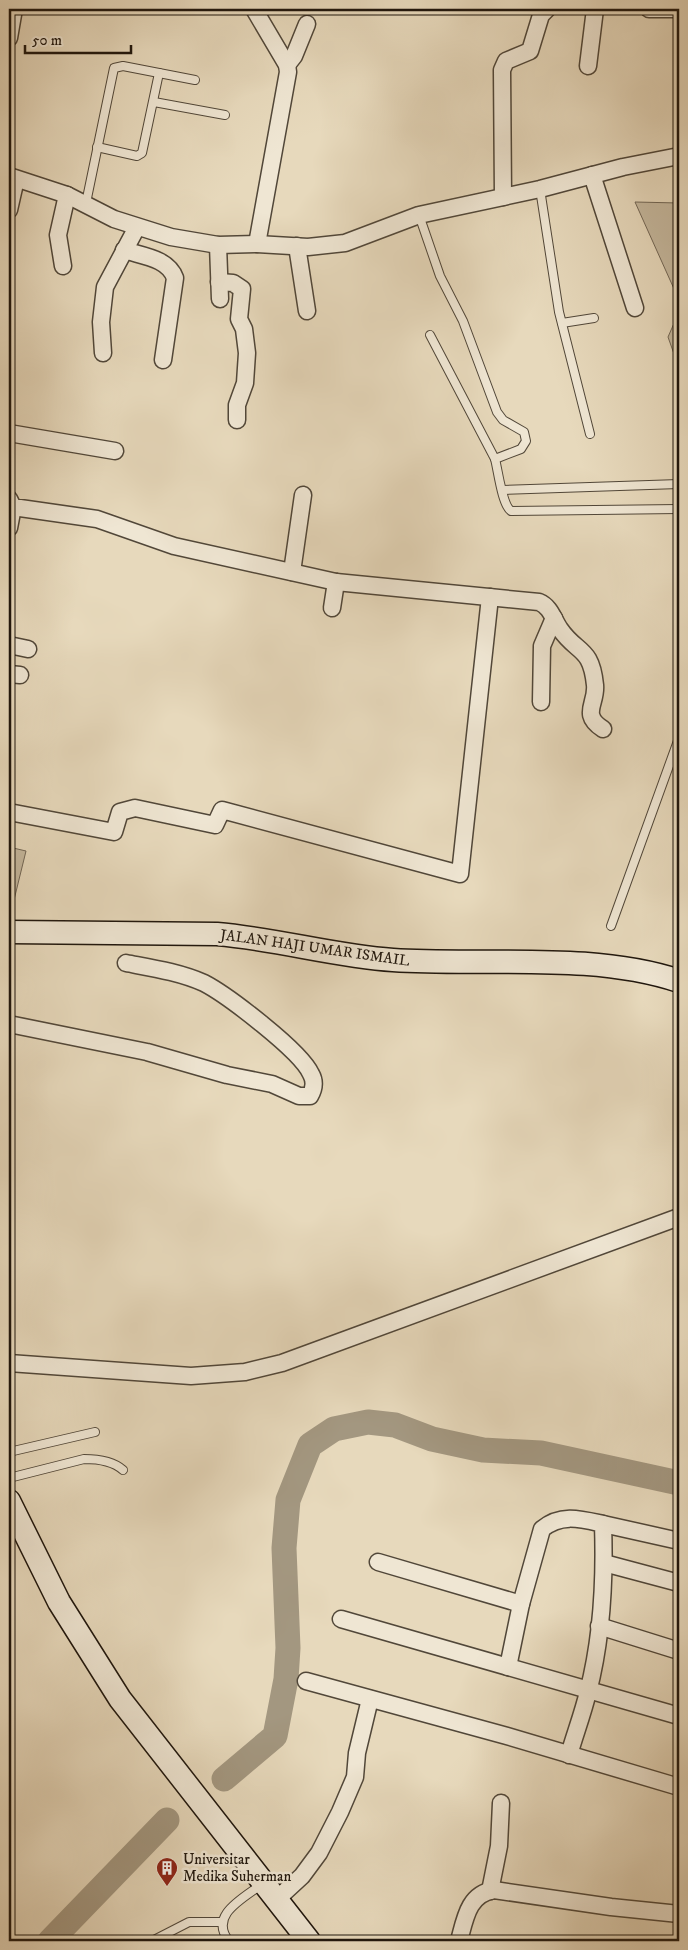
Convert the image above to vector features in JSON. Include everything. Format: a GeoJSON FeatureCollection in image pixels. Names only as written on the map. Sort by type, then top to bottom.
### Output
{"type":"FeatureCollection","features":[{"type":"Feature","properties":{"kind":"main road","name":"JALAN HAJI UMAR ISMAIL"},"geometry":{"type":"LineString","coordinates":[[9,932],[166,932],[251,937],[320,952],[378,959],[445,963],[557,963],[621,967],[679,980]]}},
{"type":"Feature","properties":{"kind":"main road"},"geometry":{"type":"LineString","coordinates":[[9,1502],[37,1560],[83,1642],[120,1699],[182,1782],[308,1941]]}},
{"type":"Feature","properties":{"kind":"street"},"geometry":{"type":"LineString","coordinates":[[9,38],[14,9]]}},
{"type":"Feature","properties":{"kind":"street"},"geometry":{"type":"LineString","coordinates":[[254,9],[287,65],[288,82],[257,244]]}},
{"type":"Feature","properties":{"kind":"street"},"geometry":{"type":"LineString","coordinates":[[503,197],[502,70],[506,61],[530,51],[541,15],[547,9]]}},
{"type":"Feature","properties":{"kind":"street"},"geometry":{"type":"LineString","coordinates":[[588,66],[595,9]]}},
{"type":"Feature","properties":{"kind":"street"},"geometry":{"type":"LineString","coordinates":[[649,9],[679,9]]}},
{"type":"Feature","properties":{"kind":"street"},"geometry":{"type":"LineString","coordinates":[[287,65],[294,56],[308,24]]}},
{"type":"Feature","properties":{"kind":"street"},"geometry":{"type":"LineString","coordinates":[[9,210],[12,178],[67,195],[86,203],[114,219],[171,237],[218,245],[297,246],[345,243],[419,214],[540,189],[592,175],[679,156]]}},
{"type":"Feature","properties":{"kind":"street"},"geometry":{"type":"LineString","coordinates":[[592,175],[635,308]]}},
{"type":"Feature","properties":{"kind":"street"},"geometry":{"type":"LineString","coordinates":[[64,266],[58,236],[67,195]]}},
{"type":"Feature","properties":{"kind":"street"},"geometry":{"type":"LineString","coordinates":[[103,353],[101,322],[105,287],[137,227]]}},
{"type":"Feature","properties":{"kind":"street"},"geometry":{"type":"LineString","coordinates":[[218,245],[219,290],[233,283],[242,289],[239,319],[244,329],[247,353],[245,383],[237,405],[238,420]]}},
{"type":"Feature","properties":{"kind":"street"},"geometry":{"type":"LineString","coordinates":[[297,246],[307,311]]}},
{"type":"Feature","properties":{"kind":"street"},"geometry":{"type":"LineString","coordinates":[[124,250],[165,263],[175,278],[163,360]]}},
{"type":"Feature","properties":{"kind":"street"},"geometry":{"type":"LineString","coordinates":[[9,433],[115,451]]}},
{"type":"Feature","properties":{"kind":"street"},"geometry":{"type":"LineString","coordinates":[[292,572],[303,495]]}},
{"type":"Feature","properties":{"kind":"street"},"geometry":{"type":"LineString","coordinates":[[9,528],[11,503],[97,520],[174,546],[336,582],[539,602],[548,608],[562,633],[584,650],[589,659],[596,686],[590,714],[596,725],[603,729]]}},
{"type":"Feature","properties":{"kind":"street"},"geometry":{"type":"LineString","coordinates":[[332,608],[336,582]]}},
{"type":"Feature","properties":{"kind":"street"},"geometry":{"type":"LineString","coordinates":[[9,812],[114,832],[120,812],[135,808],[215,825],[222,810],[460,874],[490,596]]}},
{"type":"Feature","properties":{"kind":"street"},"geometry":{"type":"LineString","coordinates":[[541,702],[542,646],[554,618]]}},
{"type":"Feature","properties":{"kind":"street"},"geometry":{"type":"LineString","coordinates":[[9,645],[28,649]]}},
{"type":"Feature","properties":{"kind":"street"},"geometry":{"type":"LineString","coordinates":[[9,1024],[147,1052],[236,1077],[272,1084],[299,1096],[310,1096],[314,1084],[312,1074],[295,1053],[217,991],[178,974],[126,963]]}},
{"type":"Feature","properties":{"kind":"street"},"geometry":{"type":"LineString","coordinates":[[9,1363],[191,1376],[245,1372],[282,1363],[679,1217]]}},
{"type":"Feature","properties":{"kind":"street"},"geometry":{"type":"LineString","coordinates":[[508,1667],[521,1604],[542,1529],[550,1522],[560,1518],[578,1519],[679,1541]]}},
{"type":"Feature","properties":{"kind":"street"},"geometry":{"type":"LineString","coordinates":[[569,1755],[588,1691],[599,1626],[604,1563],[603,1524]]}},
{"type":"Feature","properties":{"kind":"street"},"geometry":{"type":"LineString","coordinates":[[378,1562],[521,1604]]}},
{"type":"Feature","properties":{"kind":"street"},"geometry":{"type":"LineString","coordinates":[[604,1563],[679,1583]]}},
{"type":"Feature","properties":{"kind":"street"},"geometry":{"type":"LineString","coordinates":[[341,1620],[679,1716]]}},
{"type":"Feature","properties":{"kind":"street"},"geometry":{"type":"LineString","coordinates":[[599,1626],[679,1650]]}},
{"type":"Feature","properties":{"kind":"street"},"geometry":{"type":"LineString","coordinates":[[306,1681],[679,1787]]}},
{"type":"Feature","properties":{"kind":"street"},"geometry":{"type":"LineString","coordinates":[[269,1892],[302,1876],[319,1853],[344,1804],[357,1769],[357,1753],[370,1699]]}},
{"type":"Feature","properties":{"kind":"street"},"geometry":{"type":"LineString","coordinates":[[490,1891],[499,1846],[501,1803]]}},
{"type":"Feature","properties":{"kind":"street"},"geometry":{"type":"LineString","coordinates":[[459,1941],[470,1904],[478,1896],[490,1891],[679,1914]]}},
{"type":"Feature","properties":{"kind":"lane"},"geometry":{"type":"LineString","coordinates":[[86,203],[114,68],[123,66],[195,80]]}},
{"type":"Feature","properties":{"kind":"lane"},"geometry":{"type":"LineString","coordinates":[[97,147],[140,155],[144,148],[159,73]]}},
{"type":"Feature","properties":{"kind":"lane"},"geometry":{"type":"LineString","coordinates":[[154,102],[225,115]]}},
{"type":"Feature","properties":{"kind":"lane"},"geometry":{"type":"LineString","coordinates":[[540,189],[562,323],[590,434]]}},
{"type":"Feature","properties":{"kind":"lane"},"geometry":{"type":"LineString","coordinates":[[419,214],[440,276],[463,321],[495,406],[503,420],[524,432],[526,441],[521,449],[495,459]]}},
{"type":"Feature","properties":{"kind":"lane"},"geometry":{"type":"LineString","coordinates":[[562,323],[594,318]]}},
{"type":"Feature","properties":{"kind":"lane"},"geometry":{"type":"LineString","coordinates":[[430,335],[495,459],[507,508],[511,511],[679,509]]}},
{"type":"Feature","properties":{"kind":"lane"},"geometry":{"type":"LineString","coordinates":[[503,490],[679,484]]}},
{"type":"Feature","properties":{"kind":"lane"},"geometry":{"type":"LineString","coordinates":[[611,926],[679,738]]}},
{"type":"Feature","properties":{"kind":"lane"},"geometry":{"type":"LineString","coordinates":[[9,1452],[95,1432]]}},
{"type":"Feature","properties":{"kind":"lane"},"geometry":{"type":"LineString","coordinates":[[9,1478],[84,1460],[97,1460],[112,1464],[123,1470]]}},
{"type":"Feature","properties":{"kind":"lane"},"geometry":{"type":"LineString","coordinates":[[229,1941],[224,1935],[222,1922],[228,1910],[269,1892]]}},
{"type":"Feature","properties":{"kind":"lane"},"geometry":{"type":"LineString","coordinates":[[152,1941],[190,1922],[222,1922]]}},
{"type":"Feature","properties":{"kind":"shaded area"},"geometry":{"type":"Polygon","coordinates":[[[635,202],[679,203],[679,300],[635,202]]]}},
{"type":"Feature","properties":{"kind":"shaded area"},"geometry":{"type":"Polygon","coordinates":[[[679,312],[679,368],[668,337],[679,312]]]}},
{"type":"Feature","properties":{"kind":"shaded area"},"geometry":{"type":"Polygon","coordinates":[[[9,847],[26,851],[13,904],[9,903],[9,847]]]}},
{"type":"Feature","properties":{"kind":"waterway"},"geometry":{"type":"LineString","coordinates":[[224,1779],[275,1736],[286,1679],[288,1648],[284,1548],[288,1500],[310,1445],[334,1429],[368,1422],[395,1425],[432,1439],[483,1450],[541,1453],[679,1483]]}},
{"type":"Feature","properties":{"kind":"waterway"},"geometry":{"type":"LineString","coordinates":[[50,1941],[167,1820]]}},
{"type":"Feature","properties":{"kind":"place","name":"Universitar Medika Suherman"},"geometry":{"type":"Point","coordinates":[167,1887]}}]}
